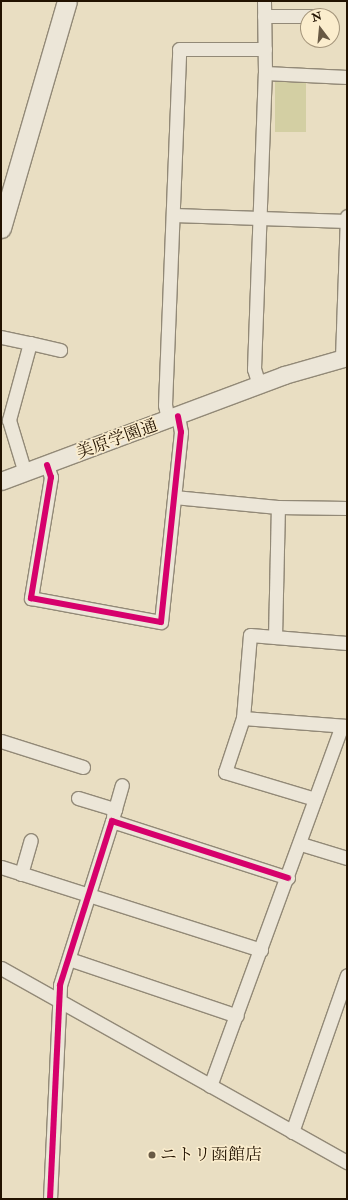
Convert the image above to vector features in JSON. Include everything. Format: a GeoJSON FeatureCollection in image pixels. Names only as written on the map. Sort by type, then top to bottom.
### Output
{"type":"FeatureCollection","features":[{"type":"Feature","properties":{"kind":"main road"},"geometry":{"type":"LineString","coordinates":[[1,228],[6,193],[66,1]]}},
{"type":"Feature","properties":{"kind":"street"},"geometry":{"type":"LineString","coordinates":[[259,384],[254,369],[265,73],[264,1]]}},
{"type":"Feature","properties":{"kind":"street"},"geometry":{"type":"LineString","coordinates":[[264,16],[300,16]]}},
{"type":"Feature","properties":{"kind":"street"},"geometry":{"type":"LineString","coordinates":[[47,465],[51,477],[31,598],[161,622],[181,432],[165,405],[179,49],[265,49]]}},
{"type":"Feature","properties":{"kind":"street"},"geometry":{"type":"LineString","coordinates":[[265,73],[347,77]]}},
{"type":"Feature","properties":{"kind":"street"},"geometry":{"type":"LineString","coordinates":[[173,215],[347,221]]}},
{"type":"Feature","properties":{"kind":"street"},"geometry":{"type":"LineString","coordinates":[[345,358],[347,216]]}},
{"type":"Feature","properties":{"kind":"street"},"geometry":{"type":"LineString","coordinates":[[1,337],[60,350]]}},
{"type":"Feature","properties":{"kind":"street"},"geometry":{"type":"LineString","coordinates":[[25,473],[9,420],[30,343]]}},
{"type":"Feature","properties":{"kind":"street","name":"美原学園通"},"geometry":{"type":"LineString","coordinates":[[1,481],[173,418],[259,384],[345,358]]}},
{"type":"Feature","properties":{"kind":"street"},"geometry":{"type":"LineString","coordinates":[[174,497],[278,507],[347,508]]}},
{"type":"Feature","properties":{"kind":"street"},"geometry":{"type":"LineString","coordinates":[[274,638],[278,507]]}},
{"type":"Feature","properties":{"kind":"street"},"geometry":{"type":"LineString","coordinates":[[315,799],[225,772],[243,718],[250,635],[274,638],[347,642]]}},
{"type":"Feature","properties":{"kind":"street"},"geometry":{"type":"LineString","coordinates":[[210,1086],[301,844],[315,799],[344,726],[243,718]]}},
{"type":"Feature","properties":{"kind":"street"},"geometry":{"type":"LineString","coordinates":[[1,741],[84,767]]}},
{"type":"Feature","properties":{"kind":"street"},"geometry":{"type":"LineString","coordinates":[[50,1199],[58,1002],[69,959],[90,895],[122,786]]}},
{"type":"Feature","properties":{"kind":"street"},"geometry":{"type":"LineString","coordinates":[[78,798],[114,815],[288,878]]}},
{"type":"Feature","properties":{"kind":"street"},"geometry":{"type":"LineString","coordinates":[[21,874],[31,840]]}},
{"type":"Feature","properties":{"kind":"street"},"geometry":{"type":"LineString","coordinates":[[301,844],[347,858]]}},
{"type":"Feature","properties":{"kind":"street"},"geometry":{"type":"LineString","coordinates":[[1,867],[261,950]]}},
{"type":"Feature","properties":{"kind":"street"},"geometry":{"type":"LineString","coordinates":[[69,959],[237,1016]]}},
{"type":"Feature","properties":{"kind":"street"},"geometry":{"type":"LineString","coordinates":[[1,968],[58,1002],[347,1162]]}},
{"type":"Feature","properties":{"kind":"street"},"geometry":{"type":"LineString","coordinates":[[292,1132],[347,975]]}},
{"type":"Feature","properties":{"kind":"shaded area"},"geometry":{"type":"Polygon","coordinates":[[[275,80],[306,80],[306,132],[275,132],[275,80]]]}},
{"type":"Feature","properties":{"kind":"cycle path"},"geometry":{"type":"LineString","coordinates":[[47,465],[51,477],[31,598],[161,622],[181,432],[178,416]]}},
{"type":"Feature","properties":{"kind":"cycle path"},"geometry":{"type":"LineString","coordinates":[[50,1199],[60,985],[112,821],[288,878]]}},
{"type":"Feature","properties":{"kind":"place","name":"ニトリ函館店"},"geometry":{"type":"Point","coordinates":[152,1155]}}]}
